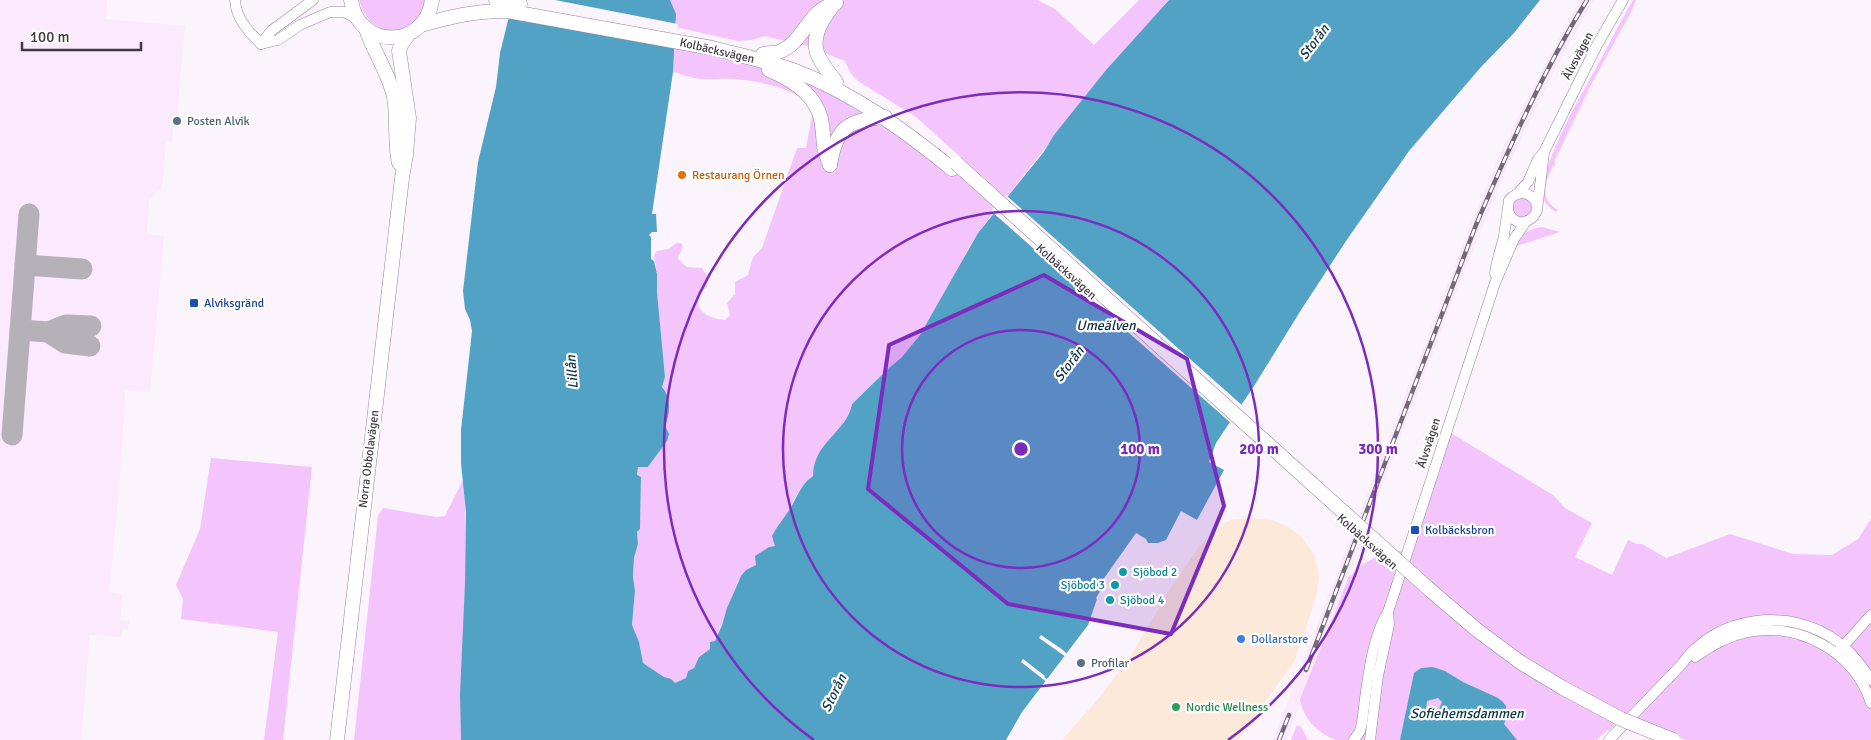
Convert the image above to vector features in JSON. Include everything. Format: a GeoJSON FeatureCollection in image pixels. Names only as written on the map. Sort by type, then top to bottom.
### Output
{"type":"FeatureCollection","features":[{"type":"Feature","properties":{"kind":"highway"},"geometry":{"type":"LineString","coordinates":[[351,0],[356,18]]}},
{"type":"Feature","properties":{"kind":"highway"},"geometry":{"type":"LineString","coordinates":[[366,30],[383,37],[408,35],[422,25],[427,17],[432,0]]}},
{"type":"Feature","properties":{"kind":"highway"},"geometry":{"type":"LineString","coordinates":[[763,54],[779,52],[788,46],[798,38],[820,10],[836,3],[829,10],[817,30],[814,41],[821,64],[836,82]]}},
{"type":"Feature","properties":{"kind":"highway","name":"Kolbäcksvägen"},"geometry":{"type":"LineString","coordinates":[[422,25],[493,5],[558,10],[763,54],[797,64],[836,82],[894,114],[1477,630],[1520,662],[1563,688],[1621,719],[1673,740]]}},
{"type":"Feature","properties":{"kind":"highway","name":"Norra Obbolavägen"},"geometry":{"type":"LineString","coordinates":[[356,18],[366,30],[384,68],[393,95],[396,109],[398,158],[402,178]]}},
{"type":"Feature","properties":{"kind":"highway","name":"Norra Obbolavägen"},"geometry":{"type":"LineString","coordinates":[[337,740],[406,155],[409,118],[399,50],[400,45],[408,35]]}},
{"type":"Feature","properties":{"kind":"highway","name":"Kolbäcksvägen"},"geometry":{"type":"LineString","coordinates":[[712,44],[727,52],[793,70],[842,93],[885,117],[954,166],[1459,624],[1487,647],[1542,684],[1598,715],[1651,740]]}},
{"type":"Feature","properties":{"kind":"highway"},"geometry":{"type":"LineString","coordinates":[[727,52],[780,74],[810,97],[818,108],[822,120],[824,148],[830,165],[836,140],[844,129],[858,120],[885,117]]}},
{"type":"Feature","properties":{"kind":"main road"},"geometry":{"type":"LineString","coordinates":[[234,0],[243,24],[261,44]]}},
{"type":"Feature","properties":{"kind":"main road"},"geometry":{"type":"LineString","coordinates":[[261,44],[271,31],[313,0]]}},
{"type":"Feature","properties":{"kind":"main road","name":"Älvsvägen"},"geometry":{"type":"LineString","coordinates":[[1518,193],[1528,182],[1538,159],[1544,152],[1581,77],[1623,0]]}},
{"type":"Feature","properties":{"kind":"main road"},"geometry":{"type":"LineString","coordinates":[[261,44],[278,40],[300,26],[330,12],[344,12],[356,18]]}},
{"type":"Feature","properties":{"kind":"main road","name":"Älvsvägen"},"geometry":{"type":"LineString","coordinates":[[1537,204],[1544,152]]}},
{"type":"Feature","properties":{"kind":"main road"},"geometry":{"type":"LineString","coordinates":[[1522,192],[1531,196],[1537,204],[1534,216],[1524,222],[1516,221],[1508,211],[1509,200],[1522,192]]}},
{"type":"Feature","properties":{"kind":"main road","name":"Älvsvägen"},"geometry":{"type":"LineString","coordinates":[[1495,283],[1496,266],[1508,211]]}},
{"type":"Feature","properties":{"kind":"main road","name":"Älvsvägen"},"geometry":{"type":"LineString","coordinates":[[1354,740],[1360,731],[1362,723],[1382,621],[1388,612],[1495,283],[1514,239],[1524,222]]}},
{"type":"Feature","properties":{"kind":"main road","name":"Älvsvägen"},"geometry":{"type":"LineString","coordinates":[[1370,740],[1378,676],[1389,625],[1388,612]]}},
{"type":"Feature","properties":{"kind":"main road"},"geometry":{"type":"LineString","coordinates":[[1840,650],[1871,615]]}},
{"type":"Feature","properties":{"kind":"main road"},"geometry":{"type":"LineString","coordinates":[[1610,740],[1681,665],[1734,636],[1763,630],[1799,634],[1840,650],[1857,660],[1871,680]]}},
{"type":"Feature","properties":{"kind":"main road"},"geometry":{"type":"LineString","coordinates":[[1840,650],[1858,676],[1871,703]]}},
{"type":"Feature","properties":{"kind":"highlighted area"},"geometry":{"type":"Polygon","coordinates":[[[1044,275],[1187,359],[1224,506],[1171,634],[1008,604],[868,489],[889,345],[1044,275]]]}},
{"type":"Feature","properties":{"kind":"shaded area"},"geometry":{"type":"Polygon","coordinates":[[[0,0],[107,0],[106,19],[185,26],[176,128],[173,128],[172,142],[166,141],[162,188],[149,198],[147,234],[164,236],[150,392],[125,391],[120,479],[109,592],[122,594],[120,620],[129,621],[128,630],[122,629],[121,637],[90,635],[81,740],[0,740],[0,0]]]}},
{"type":"Feature","properties":{"kind":"shaded area"},"geometry":{"type":"Polygon","coordinates":[[[359,0],[428,0],[423,14],[418,20],[393,31],[385,30],[372,23],[362,9],[359,0]]]}},
{"type":"Feature","properties":{"kind":"shaded area"},"geometry":{"type":"Polygon","coordinates":[[[670,0],[1037,0],[1055,9],[1094,45],[1139,0],[1169,0],[1106,70],[1006,198],[916,117],[858,81],[851,74],[845,61],[807,46],[764,36],[752,40],[738,41],[675,27],[670,0]]]}},
{"type":"Feature","properties":{"kind":"shaded area"},"geometry":{"type":"Polygon","coordinates":[[[1580,0],[1594,0],[1556,67],[1508,165],[1457,289],[1286,740],[1273,740],[1471,223],[1497,160],[1527,98],[1580,0]]]}},
{"type":"Feature","properties":{"kind":"shaded area"},"geometry":{"type":"Polygon","coordinates":[[[1633,0],[1636,0],[1631,12],[1591,85],[1554,162],[1556,165],[1553,166],[1548,178],[1545,190],[1546,196],[1552,206],[1558,210],[1556,212],[1547,205],[1543,198],[1548,165],[1564,127],[1633,0]]]}},
{"type":"Feature","properties":{"kind":"shaded area"},"geometry":{"type":"Polygon","coordinates":[[[675,34],[713,40],[711,51],[817,81],[952,169],[981,195],[1000,204],[968,249],[958,271],[921,335],[902,357],[852,404],[844,422],[818,454],[814,464],[813,476],[800,489],[795,498],[775,546],[769,547],[756,556],[756,565],[738,581],[715,641],[710,649],[699,657],[694,668],[688,671],[686,678],[675,684],[643,663],[632,626],[635,591],[633,576],[634,558],[638,544],[637,532],[640,529],[641,477],[637,476],[638,467],[648,467],[667,441],[665,425],[669,401],[662,387],[665,377],[654,255],[657,251],[668,249],[677,243],[681,243],[683,247],[678,257],[679,260],[687,267],[702,268],[708,277],[707,286],[697,299],[700,309],[706,315],[725,320],[730,315],[727,303],[735,294],[735,282],[748,275],[753,257],[762,248],[797,148],[806,148],[813,110],[807,103],[789,91],[767,84],[735,79],[700,79],[673,72],[675,34]]]}},
{"type":"Feature","properties":{"kind":"shaded area"},"geometry":{"type":"Polygon","coordinates":[[[1522,192],[1537,210],[1516,221],[1509,200],[1522,192]]]}},
{"type":"Feature","properties":{"kind":"shaded area"},"geometry":{"type":"Polygon","coordinates":[[[1542,227],[1560,232],[1514,247],[1525,233],[1542,227]]]}},
{"type":"Feature","properties":{"kind":"shaded area"},"geometry":{"type":"Polygon","coordinates":[[[1446,430],[1553,495],[1565,508],[1592,523],[1575,557],[1612,575],[1628,540],[1642,544],[1666,558],[1730,534],[1793,554],[1832,555],[1858,539],[1871,519],[1871,740],[1686,740],[1624,715],[1609,731],[1607,730],[1597,740],[1336,740],[1323,734],[1304,713],[1300,699],[1348,578],[1363,564],[1387,551],[1408,551],[1446,430]]]}},
{"type":"Feature","properties":{"kind":"shaded area"},"geometry":{"type":"Polygon","coordinates":[[[211,458],[312,467],[283,740],[264,740],[278,632],[181,619],[183,599],[176,585],[200,529],[211,458]]]}},
{"type":"Feature","properties":{"kind":"shaded area"},"geometry":{"type":"Polygon","coordinates":[[[463,480],[466,545],[461,740],[354,740],[378,516],[383,508],[436,517],[445,516],[463,480]]]}},
{"type":"Feature","properties":{"kind":"shaded area"},"geometry":{"type":"Polygon","coordinates":[[[1250,518],[1272,520],[1287,526],[1302,537],[1314,555],[1319,577],[1316,598],[1294,662],[1238,740],[1062,740],[1098,699],[1130,657],[1167,594],[1198,548],[1220,526],[1230,520],[1250,518]]]}},
{"type":"Feature","properties":{"kind":"shaded area"},"geometry":{"type":"Polygon","coordinates":[[[1297,725],[1301,727],[1308,740],[1291,740],[1297,725]]]}},
{"type":"Feature","properties":{"kind":"water","name":"Umeälven"},"geometry":{"type":"Polygon","coordinates":[[[513,0],[670,0],[676,14],[673,72],[652,214],[656,214],[657,232],[652,232],[649,235],[651,237],[651,259],[654,261],[657,274],[665,377],[662,387],[669,401],[669,411],[665,426],[669,434],[667,441],[648,467],[638,467],[637,475],[641,477],[640,529],[637,532],[638,544],[634,558],[633,576],[635,591],[632,625],[639,642],[643,663],[675,683],[686,678],[688,671],[694,668],[699,657],[710,649],[710,642],[715,641],[741,576],[746,570],[756,565],[755,556],[769,547],[775,546],[772,536],[774,532],[802,487],[813,476],[814,464],[818,454],[844,422],[852,404],[902,357],[920,335],[978,233],[1043,153],[1054,135],[1106,70],[1169,0],[1540,0],[1514,33],[1481,67],[1409,151],[1348,238],[1216,443],[1209,462],[1224,470],[1197,520],[1181,511],[1166,540],[1158,543],[1148,543],[1146,539],[1136,533],[1100,584],[1102,588],[1096,598],[1088,625],[1022,712],[1006,740],[461,740],[460,694],[466,513],[461,463],[461,430],[472,331],[465,309],[463,291],[478,162],[496,87],[500,53],[513,0]]]}},
{"type":"Feature","properties":{"kind":"water","name":"Sofiehemsdammen"},"geometry":{"type":"Polygon","coordinates":[[[1433,667],[1445,671],[1502,701],[1506,706],[1507,716],[1504,724],[1517,740],[1400,740],[1414,673],[1421,668],[1433,667]],[[1438,698],[1427,701],[1427,711],[1439,709],[1442,702],[1438,698]]]}},
{"type":"Feature","properties":{"kind":"pier"},"geometry":{"type":"Polygon","coordinates":[[[510,0],[555,0],[678,24],[677,46],[506,15],[510,0]]]}},
{"type":"Feature","properties":{"kind":"pier"},"geometry":{"type":"Polygon","coordinates":[[[1006,195],[1244,407],[1232,424],[991,211],[1006,195]]]}},
{"type":"Feature","properties":{"kind":"pier"},"geometry":{"type":"Polygon","coordinates":[[[1041,635],[1068,655],[1066,657],[1039,638],[1041,635]]]}},
{"type":"Feature","properties":{"kind":"pier"},"geometry":{"type":"Polygon","coordinates":[[[1023,659],[1050,681],[1048,683],[1021,662],[1023,659]]]}},
{"type":"Feature","properties":{"kind":"taxiway"},"geometry":{"type":"LineString","coordinates":[[12,435],[29,214]]}},
{"type":"Feature","properties":{"kind":"taxiway"},"geometry":{"type":"LineString","coordinates":[[25,265],[82,269]]}},
{"type":"Feature","properties":{"kind":"taxiway"},"geometry":{"type":"LineString","coordinates":[[20,330],[48,332],[66,325],[91,326]]}},
{"type":"Feature","properties":{"kind":"taxiway"},"geometry":{"type":"LineString","coordinates":[[48,332],[65,343],[90,346]]}},
{"type":"Feature","properties":{"kind":"railway"},"geometry":{"type":"LineString","coordinates":[[1306,670],[1476,225],[1541,82],[1587,0]]}},
{"type":"Feature","properties":{"kind":"railway"},"geometry":{"type":"LineString","coordinates":[[1279,740],[1289,715]]}},
{"type":"Feature","properties":{"kind":"place","name":"Posten Alvik"},"geometry":{"type":"Point","coordinates":[177,121]}},
{"type":"Feature","properties":{"kind":"place","name":"Restaurang Örnen"},"geometry":{"type":"Point","coordinates":[682,175]}},
{"type":"Feature","properties":{"kind":"place","name":"Alviksgränd"},"geometry":{"type":"Point","coordinates":[194,303]}},
{"type":"Feature","properties":{"kind":"place","name":"Kolbäcksbron"},"geometry":{"type":"Point","coordinates":[1415,530]}},
{"type":"Feature","properties":{"kind":"place","name":"Sjöbod 2"},"geometry":{"type":"Point","coordinates":[1123,572]}},
{"type":"Feature","properties":{"kind":"place","name":"Sjöbod 3"},"geometry":{"type":"Point","coordinates":[1115,585]}},
{"type":"Feature","properties":{"kind":"place","name":"Sjöbod 4"},"geometry":{"type":"Point","coordinates":[1110,600]}},
{"type":"Feature","properties":{"kind":"place","name":"Dollarstore"},"geometry":{"type":"Point","coordinates":[1241,639]}},
{"type":"Feature","properties":{"kind":"place","name":"Profilar"},"geometry":{"type":"Point","coordinates":[1081,663]}},
{"type":"Feature","properties":{"kind":"place","name":"Nordic Wellness"},"geometry":{"type":"Point","coordinates":[1176,707]}},
{"type":"Feature","properties":{"kind":"water label","name":"Storån"},"geometry":{"type":"Point","coordinates":[1314,42]}},
{"type":"Feature","properties":{"kind":"water label","name":"Storån"},"geometry":{"type":"Point","coordinates":[1069,364]}},
{"type":"Feature","properties":{"kind":"water label","name":"Lillån"},"geometry":{"type":"Point","coordinates":[572,372]}},
{"type":"Feature","properties":{"kind":"water label","name":"Storån"},"geometry":{"type":"Point","coordinates":[834,693]}}]}
